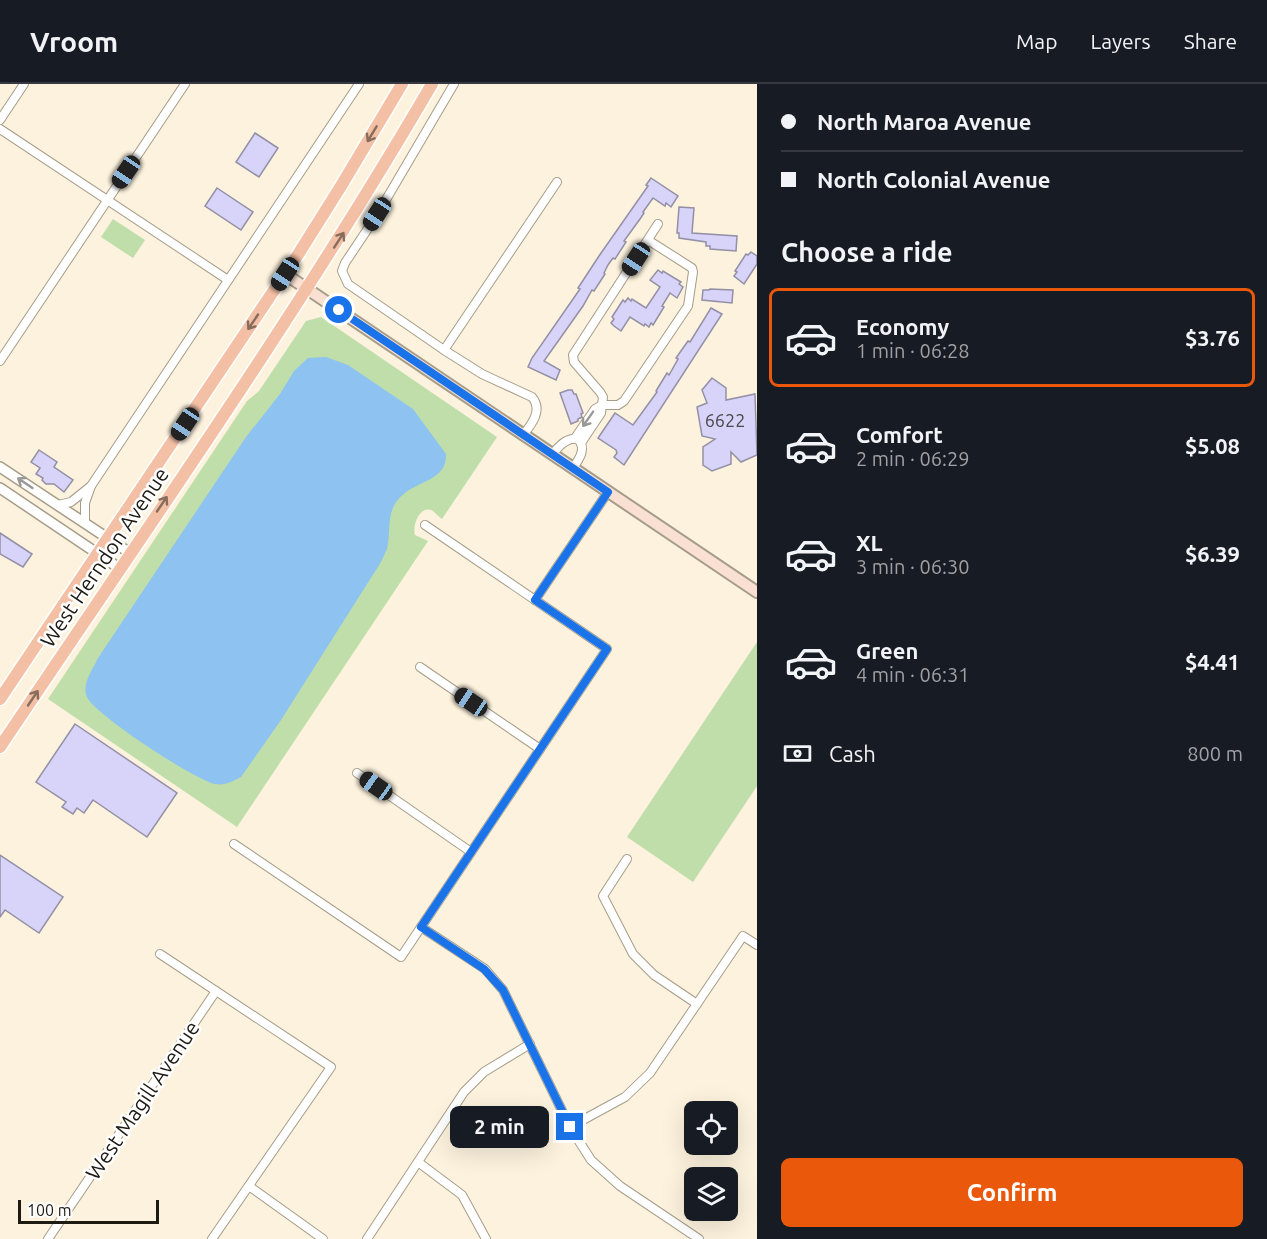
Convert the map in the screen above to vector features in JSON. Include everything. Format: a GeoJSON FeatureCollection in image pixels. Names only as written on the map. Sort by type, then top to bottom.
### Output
{"type":"FeatureCollection","features":[{"type":"Feature","properties":{"kind":"main road","name":"West Herndon Avenue"},"geometry":{"type":"LineString","coordinates":[[0,699],[285,274],[402,84]]}},
{"type":"Feature","properties":{"kind":"main road","name":"West Herndon Avenue"},"geometry":{"type":"LineString","coordinates":[[0,747],[307,289],[432,84]]}},
{"type":"Feature","properties":{"kind":"main road"},"geometry":{"type":"LineString","coordinates":[[285,274],[757,592]]}},
{"type":"Feature","properties":{"kind":"street"},"geometry":{"type":"LineString","coordinates":[[0,120],[24,84]]}},
{"type":"Feature","properties":{"kind":"street"},"geometry":{"type":"LineString","coordinates":[[0,361],[185,84]]}},
{"type":"Feature","properties":{"kind":"street","name":"West Herndon Avenue"},"geometry":{"type":"LineString","coordinates":[[85,523],[85,503],[91,486],[359,84]]}},
{"type":"Feature","properties":{"kind":"street"},"geometry":{"type":"LineString","coordinates":[[454,84],[342,271],[348,284],[444,350],[482,374],[532,398],[536,402],[536,415],[523,435]]}},
{"type":"Feature","properties":{"kind":"street"},"geometry":{"type":"LineString","coordinates":[[0,129],[228,280]]}},
{"type":"Feature","properties":{"kind":"street"},"geometry":{"type":"LineString","coordinates":[[444,350],[557,182]]}},
{"type":"Feature","properties":{"kind":"street"},"geometry":{"type":"LineString","coordinates":[[552,454],[564,442],[578,440],[602,413],[603,397],[574,362],[573,355],[658,224]]}},
{"type":"Feature","properties":{"kind":"street"},"geometry":{"type":"LineString","coordinates":[[602,405],[618,405],[624,400],[688,306],[692,268],[648,240]]}},
{"type":"Feature","properties":{"kind":"street"},"geometry":{"type":"LineString","coordinates":[[573,468],[581,453],[578,440]]}},
{"type":"Feature","properties":{"kind":"street"},"geometry":{"type":"LineString","coordinates":[[0,466],[129,553]]}},
{"type":"Feature","properties":{"kind":"street","name":"West Herndon Avenue"},"geometry":{"type":"LineString","coordinates":[[58,505],[71,502],[91,486]]}},
{"type":"Feature","properties":{"kind":"street"},"geometry":{"type":"LineString","coordinates":[[0,488],[119,568]]}},
{"type":"Feature","properties":{"kind":"street"},"geometry":{"type":"LineString","coordinates":[[535,600],[608,492]]}},
{"type":"Feature","properties":{"kind":"street"},"geometry":{"type":"LineString","coordinates":[[234,844],[401,957],[607,649],[425,525]]}},
{"type":"Feature","properties":{"kind":"street"},"geometry":{"type":"LineString","coordinates":[[420,667],[540,749]]}},
{"type":"Feature","properties":{"kind":"street"},"geometry":{"type":"LineString","coordinates":[[357,773],[471,852]]}},
{"type":"Feature","properties":{"kind":"street"},"geometry":{"type":"LineString","coordinates":[[627,860],[603,896],[628,946],[638,960],[654,975],[697,1004]]}},
{"type":"Feature","properties":{"kind":"street"},"geometry":{"type":"LineString","coordinates":[[421,927],[484,969],[495,979],[503,990],[570,1127],[591,1160],[603,1172],[699,1239]]}},
{"type":"Feature","properties":{"kind":"street"},"geometry":{"type":"LineString","coordinates":[[570,1127],[625,1097],[640,1084],[651,1073],[743,936],[757,945]]}},
{"type":"Feature","properties":{"kind":"street"},"geometry":{"type":"LineString","coordinates":[[160,954],[331,1067],[212,1239]]}},
{"type":"Feature","properties":{"kind":"street","name":"West Magill Avenue"},"geometry":{"type":"LineString","coordinates":[[48,1239],[216,992]]}},
{"type":"Feature","properties":{"kind":"street"},"geometry":{"type":"LineString","coordinates":[[367,1239],[464,1092],[484,1072],[530,1044]]}},
{"type":"Feature","properties":{"kind":"street"},"geometry":{"type":"LineString","coordinates":[[418,1162],[462,1195],[486,1239]]}},
{"type":"Feature","properties":{"kind":"street"},"geometry":{"type":"LineString","coordinates":[[249,1186],[323,1239]]}},
{"type":"Feature","properties":{"kind":"green space"},"geometry":{"type":"Polygon","coordinates":[[[113,219],[145,240],[133,258],[101,237],[113,219]]]}},
{"type":"Feature","properties":{"kind":"green space"},"geometry":{"type":"Polygon","coordinates":[[[321,317],[497,437],[442,519],[431,510],[420,514],[414,531],[415,535],[428,541],[237,827],[48,699],[247,401],[259,391],[306,321],[321,317]]]}},
{"type":"Feature","properties":{"kind":"green space"},"geometry":{"type":"Polygon","coordinates":[[[757,642],[757,786],[693,882],[627,837],[757,642]]]}},
{"type":"Feature","properties":{"kind":"water"},"geometry":{"type":"Polygon","coordinates":[[[326,357],[348,365],[413,409],[446,454],[445,462],[438,474],[398,499],[391,512],[387,549],[381,562],[281,720],[241,777],[225,784],[215,784],[168,759],[108,718],[87,697],[85,687],[98,658],[246,437],[280,394],[294,371],[308,358],[326,357]]]}},
{"type":"Feature","properties":{"kind":"building"},"geometry":{"type":"Polygon","coordinates":[[[255,133],[278,148],[259,177],[236,162],[255,133]]]}},
{"type":"Feature","properties":{"kind":"building"},"geometry":{"type":"Polygon","coordinates":[[[651,178],[678,196],[671,207],[653,198],[643,212],[615,259],[613,258],[608,265],[594,291],[592,290],[544,361],[560,370],[556,380],[528,367],[599,256],[648,186],[646,185],[651,178]]]}},
{"type":"Feature","properties":{"kind":"building"},"geometry":{"type":"Polygon","coordinates":[[[217,188],[253,212],[241,230],[205,206],[217,188]]]}},
{"type":"Feature","properties":{"kind":"building"},"geometry":{"type":"Polygon","coordinates":[[[679,207],[694,208],[692,233],[737,236],[736,251],[710,249],[710,246],[706,246],[706,242],[679,238],[679,233],[677,233],[679,207]]]}},
{"type":"Feature","properties":{"kind":"building"},"geometry":{"type":"Polygon","coordinates":[[[751,252],[757,256],[757,264],[744,284],[734,276],[737,272],[735,271],[746,254],[751,252]]]}},
{"type":"Feature","properties":{"kind":"building"},"geometry":{"type":"Polygon","coordinates":[[[658,270],[681,282],[679,284],[683,287],[677,298],[670,293],[653,325],[651,323],[649,327],[645,324],[644,326],[630,317],[621,331],[611,323],[614,319],[612,317],[623,300],[625,302],[628,298],[646,308],[660,287],[650,280],[658,270]]]}},
{"type":"Feature","properties":{"kind":"building"},"geometry":{"type":"Polygon","coordinates":[[[703,290],[733,290],[732,303],[702,300],[703,290]]]}},
{"type":"Feature","properties":{"kind":"building"},"geometry":{"type":"Polygon","coordinates":[[[711,308],[722,314],[624,465],[614,457],[616,450],[598,438],[615,413],[633,425],[657,392],[667,373],[669,375],[678,359],[676,358],[688,341],[690,342],[711,308]]]}},
{"type":"Feature","properties":{"kind":"building"},"geometry":{"type":"Polygon","coordinates":[[[712,378],[726,388],[726,400],[755,394],[757,455],[741,462],[731,452],[731,464],[712,471],[703,465],[703,447],[715,439],[702,436],[697,407],[707,403],[702,390],[712,378]]]}},
{"type":"Feature","properties":{"kind":"building"},"geometry":{"type":"Polygon","coordinates":[[[568,390],[576,394],[583,413],[578,421],[571,424],[560,393],[568,390]]]}},
{"type":"Feature","properties":{"kind":"building"},"geometry":{"type":"Polygon","coordinates":[[[39,450],[57,462],[54,467],[73,480],[64,492],[54,484],[46,484],[43,478],[36,474],[40,468],[31,462],[39,450]]]}},
{"type":"Feature","properties":{"kind":"building"},"geometry":{"type":"Polygon","coordinates":[[[0,533],[32,554],[23,567],[0,554],[0,533]]]}},
{"type":"Feature","properties":{"kind":"building"},"geometry":{"type":"Polygon","coordinates":[[[75,724],[177,793],[147,837],[93,800],[84,813],[77,808],[73,814],[62,807],[66,802],[36,782],[75,724]]]}},
{"type":"Feature","properties":{"kind":"building"},"geometry":{"type":"Polygon","coordinates":[[[0,855],[63,897],[39,933],[5,910],[0,917],[0,855]]]}},
{"type":"Feature","properties":{"kind":"route"},"geometry":{"type":"LineString","coordinates":[[339,310],[608,492],[535,600],[607,649],[421,927],[484,969],[495,979],[503,990],[570,1127]]}}]}
